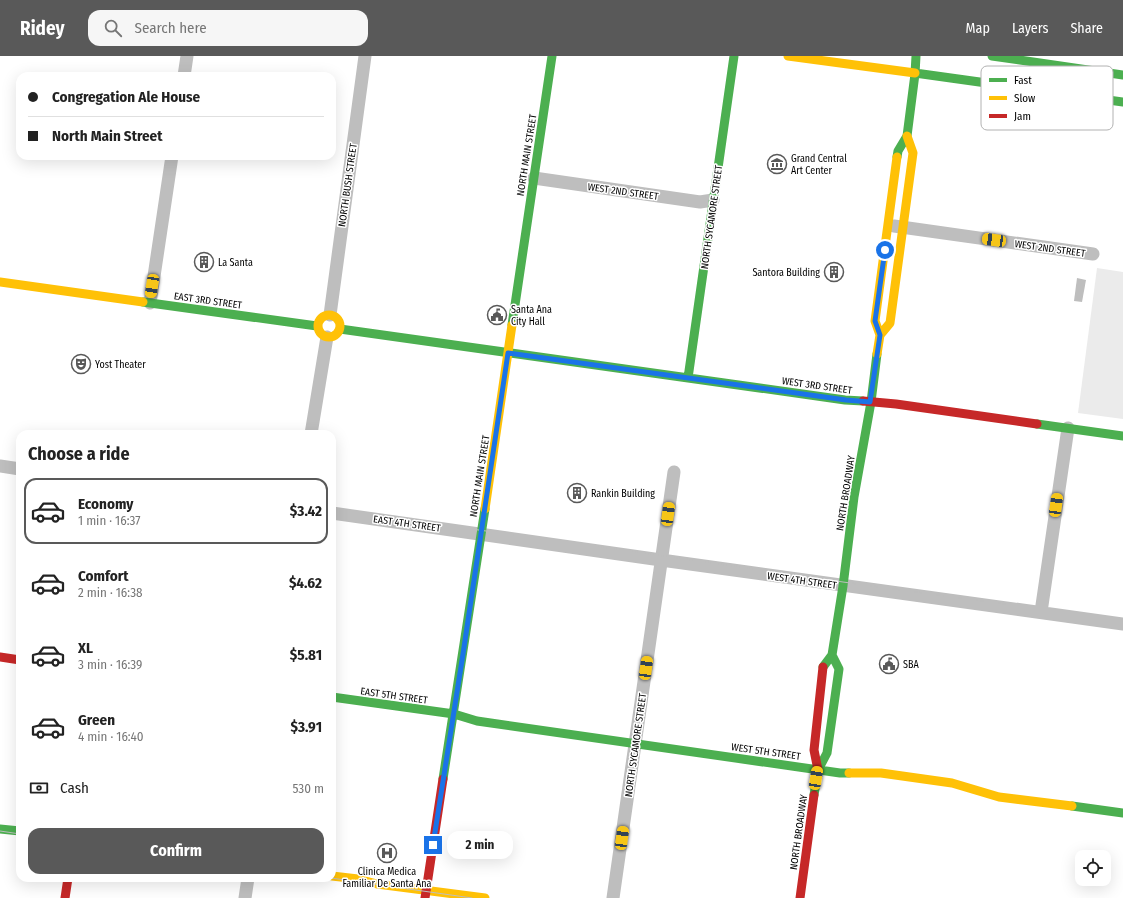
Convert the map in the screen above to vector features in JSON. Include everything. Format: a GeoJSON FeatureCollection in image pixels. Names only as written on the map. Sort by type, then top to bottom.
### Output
{"type":"FeatureCollection","features":[{"type":"Feature","properties":{"kind":"main road","name":"NORTH MAIN STREET"},"geometry":{"type":"LineString","coordinates":[[426,894],[552,56]]}},
{"type":"Feature","properties":{"kind":"main road","name":"NORTH SYCAMORE STREET"},"geometry":{"type":"LineString","coordinates":[[688,378],[734,56]]}},
{"type":"Feature","properties":{"kind":"main road"},"geometry":{"type":"LineString","coordinates":[[788,56],[981,83]]}},
{"type":"Feature","properties":{"kind":"main road","name":"NORTH BROADWAY"},"geometry":{"type":"LineString","coordinates":[[800,898],[818,770],[814,750],[823,666],[832,655],[843,586],[854,497],[880,335],[875,321],[898,151],[907,136],[916,74],[916,56]]}},
{"type":"Feature","properties":{"kind":"main road"},"geometry":{"type":"LineString","coordinates":[[992,56],[1065,66]]}},
{"type":"Feature","properties":{"kind":"main road"},"geometry":{"type":"LineString","coordinates":[[1113,73],[1123,74]]}},
{"type":"Feature","properties":{"kind":"main road"},"geometry":{"type":"LineString","coordinates":[[1113,101],[1123,102]]}},
{"type":"Feature","properties":{"kind":"main road","name":"NORTH BROADWAY"},"geometry":{"type":"LineString","coordinates":[[880,335],[890,323],[913,153],[907,136]]}},
{"type":"Feature","properties":{"kind":"main road","name":"EAST 3RD STREET"},"geometry":{"type":"LineString","coordinates":[[0,282],[317,326]]}},
{"type":"Feature","properties":{"kind":"main road"},"geometry":{"type":"LineString","coordinates":[[330,315],[334,316],[339,322],[340,329],[333,336],[322,336],[319,333],[317,326],[318,321],[324,316],[330,315]]}},
{"type":"Feature","properties":{"kind":"main road"},"geometry":{"type":"LineString","coordinates":[[340,329],[508,353]]}},
{"type":"Feature","properties":{"kind":"main road","name":"WEST 3RD STREET"},"geometry":{"type":"LineString","coordinates":[[508,353],[846,400],[896,404],[1123,436]]}},
{"type":"Feature","properties":{"kind":"main road","name":"NORTH BROADWAY"},"geometry":{"type":"LineString","coordinates":[[818,770],[827,753],[839,669],[832,655]]}},
{"type":"Feature","properties":{"kind":"main road"},"geometry":{"type":"LineString","coordinates":[[0,657],[16,659]]}},
{"type":"Feature","properties":{"kind":"main road","name":"EAST 5TH STREET"},"geometry":{"type":"LineString","coordinates":[[336,698],[454,714]]}},
{"type":"Feature","properties":{"kind":"main road","name":"WEST 5TH STREET"},"geometry":{"type":"LineString","coordinates":[[454,714],[477,721],[818,770],[840,773],[880,773],[931,780],[952,784],[999,797],[1123,813]]}},
{"type":"Feature","properties":{"kind":"main road"},"geometry":{"type":"LineString","coordinates":[[0,828],[16,830]]}},
{"type":"Feature","properties":{"kind":"main road"},"geometry":{"type":"LineString","coordinates":[[336,876],[358,879],[426,894],[486,898]]}},
{"type":"Feature","properties":{"kind":"main road"},"geometry":{"type":"LineString","coordinates":[[65,898],[67,882]]}},
{"type":"Feature","properties":{"kind":"street"},"geometry":{"type":"LineString","coordinates":[[185,72],[187,56]]}},
{"type":"Feature","properties":{"kind":"street","name":"NORTH BUSH STREET"},"geometry":{"type":"LineString","coordinates":[[330,315],[365,56]]}},
{"type":"Feature","properties":{"kind":"street"},"geometry":{"type":"LineString","coordinates":[[150,303],[171,160]]}},
{"type":"Feature","properties":{"kind":"street","name":"WEST 2ND STREET"},"geometry":{"type":"LineString","coordinates":[[534,178],[700,202],[713,200]]}},
{"type":"Feature","properties":{"kind":"street","name":"WEST 2ND STREET"},"geometry":{"type":"LineString","coordinates":[[888,225],[1093,254]]}},
{"type":"Feature","properties":{"kind":"street"},"geometry":{"type":"LineString","coordinates":[[312,430],[327,337]]}},
{"type":"Feature","properties":{"kind":"street"},"geometry":{"type":"LineString","coordinates":[[1040,612],[1068,428]]}},
{"type":"Feature","properties":{"kind":"street"},"geometry":{"type":"LineString","coordinates":[[0,466],[16,468]]}},
{"type":"Feature","properties":{"kind":"street","name":"NORTH SYCAMORE STREET"},"geometry":{"type":"LineString","coordinates":[[613,898],[674,472]]}},
{"type":"Feature","properties":{"kind":"street","name":"EAST 4TH STREET"},"geometry":{"type":"LineString","coordinates":[[336,514],[481,534]]}},
{"type":"Feature","properties":{"kind":"street","name":"WEST 4TH STREET"},"geometry":{"type":"LineString","coordinates":[[481,534],[843,586],[1123,624]]}},
{"type":"Feature","properties":{"kind":"street"},"geometry":{"type":"LineString","coordinates":[[245,898],[247,882]]}},
{"type":"Feature","properties":{"kind":"shaded area"},"geometry":{"type":"Polygon","coordinates":[[[1097,268],[1123,272],[1123,419],[1078,413],[1097,268]]]}},
{"type":"Feature","properties":{"kind":"shaded area"},"geometry":{"type":"Polygon","coordinates":[[[1077,278],[1086,280],[1082,302],[1074,301],[1077,278]]]}},
{"type":"Feature","properties":{"kind":"tram line"},"geometry":{"type":"LineString","coordinates":[[0,462],[16,464]]}},
{"type":"Feature","properties":{"kind":"tram line"},"geometry":{"type":"LineString","coordinates":[[336,511],[1123,620]]}},
{"type":"Feature","properties":{"kind":"tram line"},"geometry":{"type":"LineString","coordinates":[[0,831],[16,833]]}},
{"type":"Feature","properties":{"kind":"tram line"},"geometry":{"type":"LineString","coordinates":[[336,879],[472,898]]}},
{"type":"Feature","properties":{"kind":"traffic: fast"},"geometry":{"type":"LineString","coordinates":[[512,325],[552,56]]}},
{"type":"Feature","properties":{"kind":"traffic: fast"},"geometry":{"type":"LineString","coordinates":[[688,378],[734,56]]}},
{"type":"Feature","properties":{"kind":"traffic: fast"},"geometry":{"type":"LineString","coordinates":[[897,157],[898,151],[907,136],[916,56]]}},
{"type":"Feature","properties":{"kind":"traffic: fast"},"geometry":{"type":"LineString","coordinates":[[992,56],[1061,66]]}},
{"type":"Feature","properties":{"kind":"traffic: fast"},"geometry":{"type":"LineString","coordinates":[[915,73],[981,82]]}},
{"type":"Feature","properties":{"kind":"traffic: fast"},"geometry":{"type":"LineString","coordinates":[[1113,74],[1123,75]]}},
{"type":"Feature","properties":{"kind":"traffic: fast"},"geometry":{"type":"LineString","coordinates":[[1113,101],[1123,102]]}},
{"type":"Feature","properties":{"kind":"traffic: fast"},"geometry":{"type":"LineString","coordinates":[[143,302],[317,326]]}},
{"type":"Feature","properties":{"kind":"traffic: fast"},"geometry":{"type":"LineString","coordinates":[[340,329],[845,400],[863,401]]}},
{"type":"Feature","properties":{"kind":"traffic: fast"},"geometry":{"type":"LineString","coordinates":[[823,667],[832,655],[843,586],[854,497],[871,402],[877,354]]}},
{"type":"Feature","properties":{"kind":"traffic: fast"},"geometry":{"type":"LineString","coordinates":[[1037,424],[1123,436]]}},
{"type":"Feature","properties":{"kind":"traffic: fast"},"geometry":{"type":"LineString","coordinates":[[443,779],[485,509]]}},
{"type":"Feature","properties":{"kind":"traffic: fast"},"geometry":{"type":"LineString","coordinates":[[814,795],[818,770],[827,753],[839,669],[832,655]]}},
{"type":"Feature","properties":{"kind":"traffic: fast"},"geometry":{"type":"LineString","coordinates":[[336,698],[454,714],[477,721],[840,773],[849,773]]}},
{"type":"Feature","properties":{"kind":"traffic: fast"},"geometry":{"type":"LineString","coordinates":[[1072,806],[1123,813]]}},
{"type":"Feature","properties":{"kind":"traffic: fast"},"geometry":{"type":"LineString","coordinates":[[0,829],[16,831]]}},
{"type":"Feature","properties":{"kind":"traffic: slow"},"geometry":{"type":"LineString","coordinates":[[788,56],[915,73]]}},
{"type":"Feature","properties":{"kind":"traffic: slow"},"geometry":{"type":"LineString","coordinates":[[880,335],[890,323],[913,153],[907,136]]}},
{"type":"Feature","properties":{"kind":"traffic: slow"},"geometry":{"type":"LineString","coordinates":[[877,354],[880,335],[875,321],[897,157]]}},
{"type":"Feature","properties":{"kind":"traffic: slow"},"geometry":{"type":"LineString","coordinates":[[0,282],[143,302]]}},
{"type":"Feature","properties":{"kind":"traffic: slow"},"geometry":{"type":"LineString","coordinates":[[329,315],[337,318],[340,326],[337,334],[329,337],[321,334],[318,326],[321,318],[329,315]]}},
{"type":"Feature","properties":{"kind":"traffic: slow"},"geometry":{"type":"LineString","coordinates":[[485,509],[512,325]]}},
{"type":"Feature","properties":{"kind":"traffic: slow"},"geometry":{"type":"LineString","coordinates":[[849,773],[881,773],[952,783],[999,797],[1072,806]]}},
{"type":"Feature","properties":{"kind":"traffic: slow"},"geometry":{"type":"LineString","coordinates":[[336,876],[358,879],[377,884],[485,898]]}},
{"type":"Feature","properties":{"kind":"traffic: jam"},"geometry":{"type":"LineString","coordinates":[[863,401],[896,404],[1037,424]]}},
{"type":"Feature","properties":{"kind":"traffic: jam"},"geometry":{"type":"LineString","coordinates":[[0,657],[16,659]]}},
{"type":"Feature","properties":{"kind":"traffic: jam"},"geometry":{"type":"LineString","coordinates":[[818,770],[814,750],[823,667]]}},
{"type":"Feature","properties":{"kind":"traffic: jam"},"geometry":{"type":"LineString","coordinates":[[425,898],[443,779]]}},
{"type":"Feature","properties":{"kind":"traffic: jam"},"geometry":{"type":"LineString","coordinates":[[800,898],[814,795]]}},
{"type":"Feature","properties":{"kind":"traffic: jam"},"geometry":{"type":"LineString","coordinates":[[65,898],[67,882]]}},
{"type":"Feature","properties":{"kind":"place","name":"Grand Central Art Center"},"geometry":{"type":"Point","coordinates":[777,164]}},
{"type":"Feature","properties":{"kind":"place","name":"La Santa"},"geometry":{"type":"Point","coordinates":[204,262]}},
{"type":"Feature","properties":{"kind":"place","name":"Santora Building"},"geometry":{"type":"Point","coordinates":[834,272]}},
{"type":"Feature","properties":{"kind":"place","name":"Santa Ana City Hall"},"geometry":{"type":"Point","coordinates":[497,315]}},
{"type":"Feature","properties":{"kind":"place","name":"Yost Theater"},"geometry":{"type":"Point","coordinates":[81,364]}},
{"type":"Feature","properties":{"kind":"place","name":"Rankin Building"},"geometry":{"type":"Point","coordinates":[577,493]}},
{"type":"Feature","properties":{"kind":"place","name":"SBA"},"geometry":{"type":"Point","coordinates":[889,664]}},
{"type":"Feature","properties":{"kind":"place","name":"Clinica Medica Familiar De Santa Ana"},"geometry":{"type":"Point","coordinates":[387,853]}},
{"type":"Feature","properties":{"kind":"route"},"geometry":{"type":"LineString","coordinates":[[433,845],[508,353],[846,400],[870,402],[880,335],[875,321],[885,250]]}}]}
